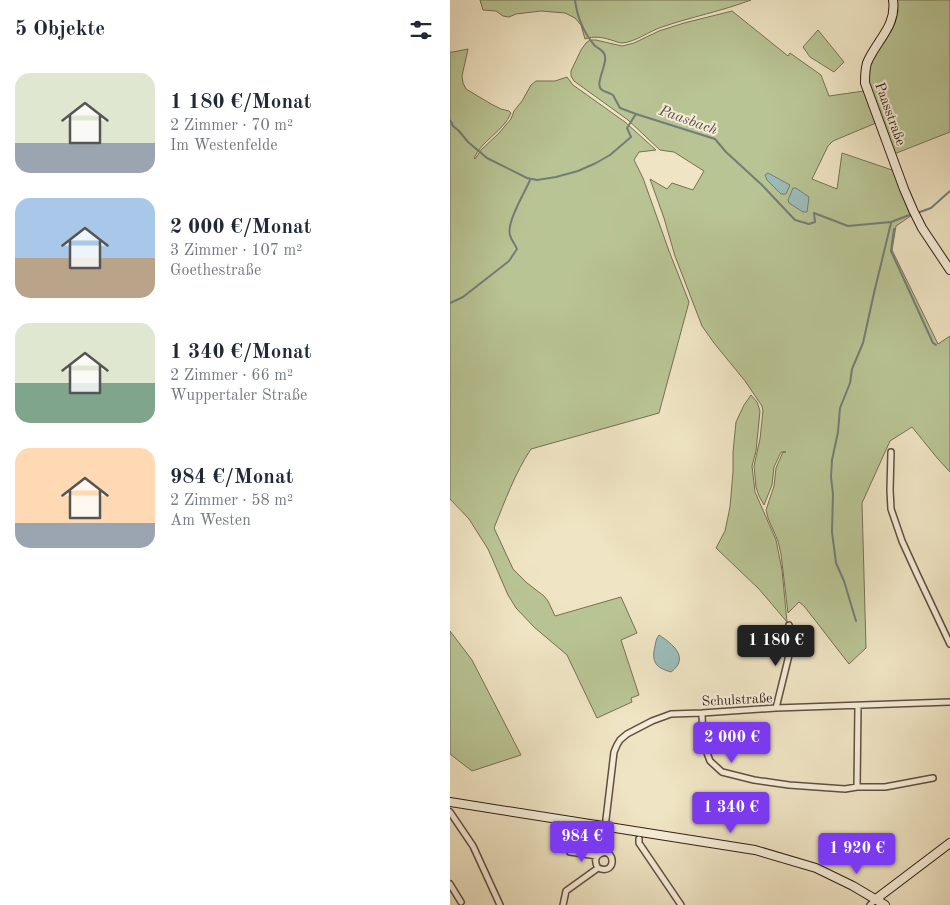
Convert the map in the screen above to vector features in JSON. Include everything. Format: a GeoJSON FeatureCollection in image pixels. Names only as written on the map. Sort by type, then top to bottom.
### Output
{"type":"FeatureCollection","features":[{"type":"Feature","properties":{"kind":"main road","name":"Paasstraße"},"geometry":{"type":"LineString","coordinates":[[893,0],[892,18],[888,29],[866,64],[865,83],[904,189],[915,213],[950,270]]}},
{"type":"Feature","properties":{"kind":"main road"},"geometry":{"type":"LineString","coordinates":[[450,802],[755,850],[816,868],[843,881],[873,902],[885,905]]}},
{"type":"Feature","properties":{"kind":"main road"},"geometry":{"type":"LineString","coordinates":[[873,902],[950,843]]}},
{"type":"Feature","properties":{"kind":"street"},"geometry":{"type":"LineString","coordinates":[[891,452],[890,509],[917,574],[950,644]]}},
{"type":"Feature","properties":{"kind":"street"},"geometry":{"type":"LineString","coordinates":[[776,708],[791,646],[792,634],[789,625]]}},
{"type":"Feature","properties":{"kind":"street","name":"Schulstraße"},"geometry":{"type":"LineString","coordinates":[[600,854],[606,827],[616,745],[627,734],[652,721],[672,714],[776,708],[950,702]]}},
{"type":"Feature","properties":{"kind":"street"},"geometry":{"type":"LineString","coordinates":[[857,787],[858,706]]}},
{"type":"Feature","properties":{"kind":"street"},"geometry":{"type":"LineString","coordinates":[[702,713],[703,742],[710,761],[722,772],[754,780],[788,785],[845,789],[885,787],[933,778]]}},
{"type":"Feature","properties":{"kind":"street"},"geometry":{"type":"LineString","coordinates":[[450,812],[473,846],[500,905]]}},
{"type":"Feature","properties":{"kind":"street"},"geometry":{"type":"LineString","coordinates":[[639,839],[639,843],[681,905]]}},
{"type":"Feature","properties":{"kind":"street"},"geometry":{"type":"LineString","coordinates":[[570,852],[607,853],[613,860],[612,866],[608,869],[598,868],[595,860],[600,854]]}},
{"type":"Feature","properties":{"kind":"street"},"geometry":{"type":"LineString","coordinates":[[564,905],[566,891],[598,868]]}},
{"type":"Feature","properties":{"kind":"street"},"geometry":{"type":"LineString","coordinates":[[450,884],[461,902]]}},
{"type":"Feature","properties":{"kind":"green space"},"geometry":{"type":"Polygon","coordinates":[[[480,0],[751,0],[662,27],[632,41],[622,43],[592,37],[585,39],[581,25],[575,18],[565,13],[541,11],[516,14],[509,17],[503,16],[496,11],[483,10],[480,0]]]}},
{"type":"Feature","properties":{"kind":"green space"},"geometry":{"type":"Polygon","coordinates":[[[897,0],[950,0],[950,132],[894,154],[867,82],[868,65],[895,20],[897,0]]]}},
{"type":"Feature","properties":{"kind":"green space"},"geometry":{"type":"Polygon","coordinates":[[[732,11],[788,56],[790,53],[821,75],[829,96],[864,91],[876,123],[833,141],[828,146],[812,179],[837,189],[842,153],[895,171],[912,215],[896,226],[892,250],[938,344],[950,336],[950,472],[912,427],[890,441],[862,503],[866,648],[849,664],[804,606],[799,602],[788,613],[781,554],[766,510],[774,486],[776,468],[783,452],[781,452],[774,467],[772,485],[764,505],[756,487],[754,466],[760,439],[762,406],[702,326],[675,256],[650,179],[667,189],[672,183],[693,190],[704,171],[674,152],[660,150],[628,120],[574,81],[571,76],[571,71],[581,50],[590,40],[622,46],[684,23],[732,11]]]}},
{"type":"Feature","properties":{"kind":"green space"},"geometry":{"type":"Polygon","coordinates":[[[818,30],[844,62],[834,72],[810,57],[803,47],[818,30]]]}},
{"type":"Feature","properties":{"kind":"green space"},"geometry":{"type":"Polygon","coordinates":[[[468,49],[462,76],[466,89],[511,113],[503,125],[482,146],[475,159],[481,150],[511,119],[531,85],[536,81],[555,81],[567,77],[573,85],[625,122],[656,150],[639,152],[634,160],[643,178],[689,302],[659,413],[531,449],[515,477],[494,528],[513,569],[544,596],[555,616],[621,597],[637,633],[621,640],[639,695],[631,698],[632,702],[597,718],[567,655],[534,627],[516,608],[508,595],[488,549],[469,519],[450,499],[450,52],[468,49]]]}},
{"type":"Feature","properties":{"kind":"green space"},"geometry":{"type":"Polygon","coordinates":[[[751,395],[757,402],[760,411],[756,451],[752,466],[755,492],[776,540],[782,570],[787,622],[759,589],[716,548],[725,531],[730,507],[736,422],[751,395]]]}},
{"type":"Feature","properties":{"kind":"green space"},"geometry":{"type":"Polygon","coordinates":[[[450,631],[472,660],[521,755],[472,771],[450,754],[450,631]]]}},
{"type":"Feature","properties":{"kind":"water"},"geometry":{"type":"Polygon","coordinates":[[[768,173],[790,185],[786,194],[781,194],[767,180],[765,175],[768,173]]]}},
{"type":"Feature","properties":{"kind":"water"},"geometry":{"type":"Polygon","coordinates":[[[793,188],[809,197],[807,212],[803,212],[789,203],[788,200],[793,188]]]}},
{"type":"Feature","properties":{"kind":"water"},"geometry":{"type":"Polygon","coordinates":[[[659,635],[674,647],[679,657],[677,667],[671,672],[662,669],[654,660],[656,640],[659,635]]]}},
{"type":"Feature","properties":{"kind":"waterway"},"geometry":{"type":"LineString","coordinates":[[575,0],[577,13],[584,30],[595,46],[602,50],[605,55],[600,87],[603,91],[613,95],[620,108],[636,114]]}},
{"type":"Feature","properties":{"kind":"waterway","name":"Paasbach"},"geometry":{"type":"LineString","coordinates":[[450,120],[468,142],[487,158],[527,178],[537,180],[578,171],[610,155],[631,137],[627,128],[636,114],[715,139],[795,220],[809,224],[815,222],[814,213],[848,226],[891,222],[912,214]]}},
{"type":"Feature","properties":{"kind":"waterway"},"geometry":{"type":"LineString","coordinates":[[450,303],[463,297],[509,261],[517,249],[510,235],[511,223],[530,180]]}},
{"type":"Feature","properties":{"kind":"waterway","name":"Paasbach"},"geometry":{"type":"LineString","coordinates":[[917,213],[931,208],[950,191]]}},
{"type":"Feature","properties":{"kind":"waterway"},"geometry":{"type":"LineString","coordinates":[[856,621],[844,581],[836,563],[832,532],[832,460],[838,432],[840,408],[850,383],[852,369],[863,343],[891,223]]}},
{"type":"Feature","properties":{"kind":"waterway"},"geometry":{"type":"LineString","coordinates":[[894,229],[891,251],[933,343],[936,345]]}}]}
